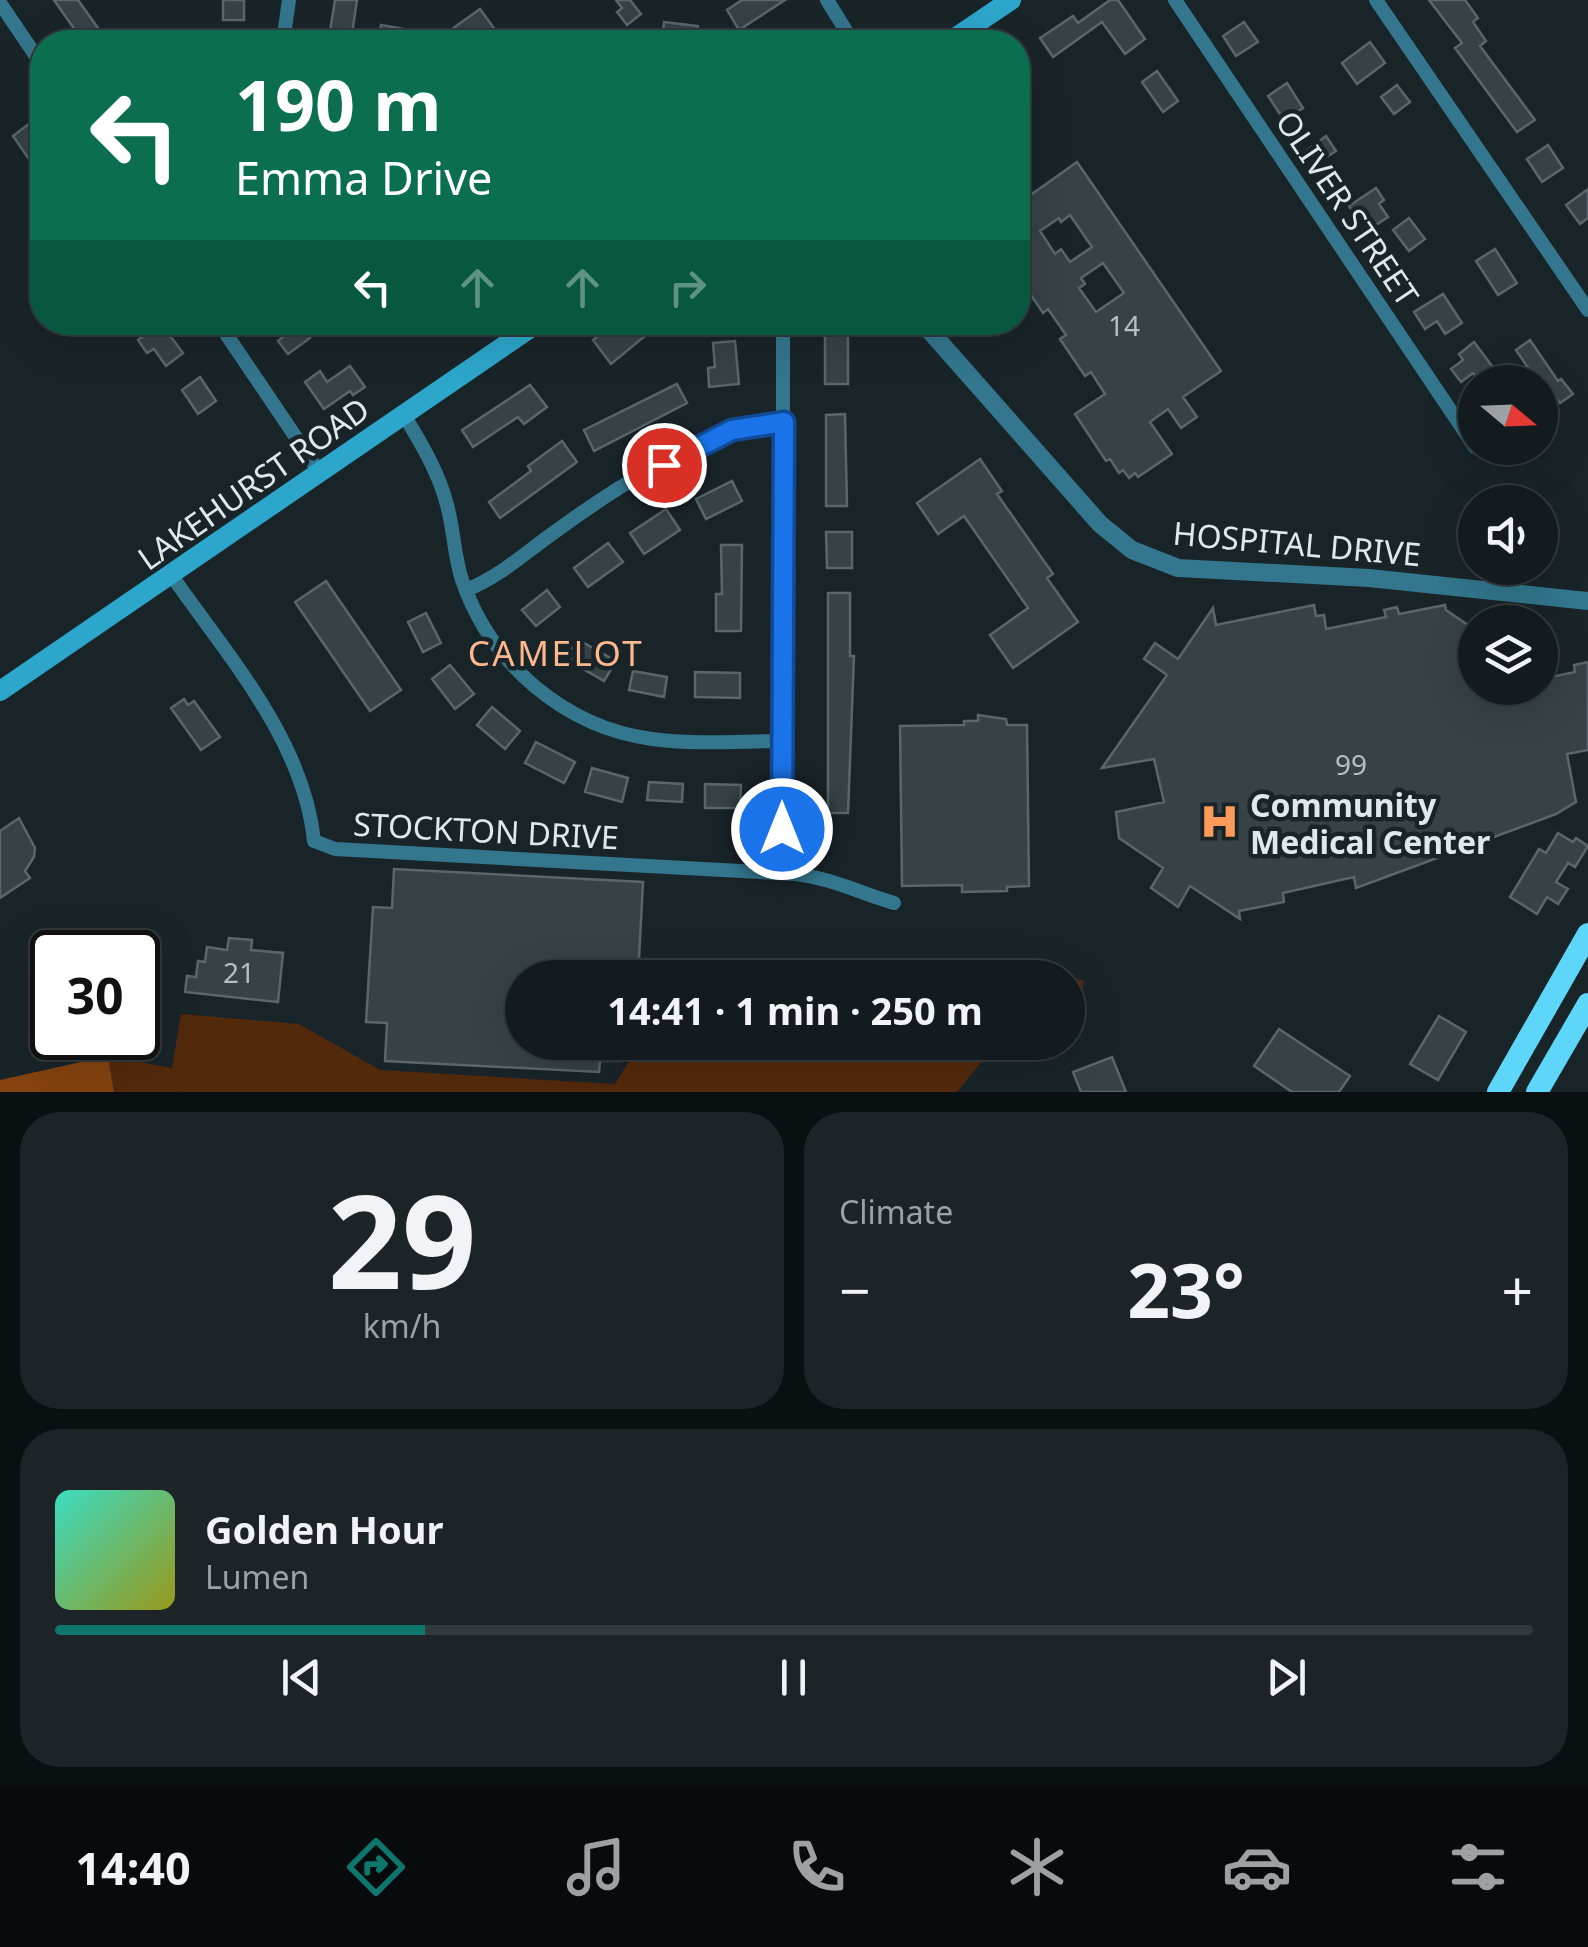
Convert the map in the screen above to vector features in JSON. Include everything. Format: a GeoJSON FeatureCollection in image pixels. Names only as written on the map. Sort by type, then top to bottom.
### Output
{"type":"FeatureCollection","features":[{"type":"Feature","properties":{"kind":"highway"},"geometry":{"type":"LineString","coordinates":[[1498,1092],[1588,934]]}},
{"type":"Feature","properties":{"kind":"highway"},"geometry":{"type":"LineString","coordinates":[[1537,1092],[1588,1004]]}},
{"type":"Feature","properties":{"kind":"main road"},"geometry":{"type":"LineString","coordinates":[[967,30],[1011,0]]}},
{"type":"Feature","properties":{"kind":"main road","name":"LAKEHURST ROAD"},"geometry":{"type":"LineString","coordinates":[[0,691],[520,335]]}},
{"type":"Feature","properties":{"kind":"street"},"geometry":{"type":"LineString","coordinates":[[285,30],[288,0]]}},
{"type":"Feature","properties":{"kind":"street"},"geometry":{"type":"LineString","coordinates":[[827,0],[846,30]]}},
{"type":"Feature","properties":{"kind":"street","name":"OLIVER STREET"},"geometry":{"type":"LineString","coordinates":[[1176,0],[1458,423]]}},
{"type":"Feature","properties":{"kind":"street"},"geometry":{"type":"LineString","coordinates":[[1376,0],[1588,310]]}},
{"type":"Feature","properties":{"kind":"street"},"geometry":{"type":"LineString","coordinates":[[0,3],[30,47]]}},
{"type":"Feature","properties":{"kind":"street"},"geometry":{"type":"LineString","coordinates":[[227,335],[320,473]]}},
{"type":"Feature","properties":{"kind":"street"},"geometry":{"type":"LineString","coordinates":[[782,829],[783,335]]}},
{"type":"Feature","properties":{"kind":"street","name":"HOSPITAL DRIVE"},"geometry":{"type":"LineString","coordinates":[[933,335],[1100,524],[1132,550],[1158,563],[1196,571],[1369,578],[1588,601]]}},
{"type":"Feature","properties":{"kind":"street"},"geometry":{"type":"LineString","coordinates":[[404,415],[444,496],[466,590],[491,639],[512,666],[547,697],[610,730],[654,740],[783,741]]}},
{"type":"Feature","properties":{"kind":"street"},"geometry":{"type":"LineString","coordinates":[[466,590],[506,570],[570,521],[638,478],[732,430],[784,422]]}},
{"type":"Feature","properties":{"kind":"street","name":"STOCKTON DRIVE"},"geometry":{"type":"LineString","coordinates":[[172,576],[274,728],[304,792],[314,841],[335,849],[795,874],[844,883],[862,894],[894,903]]}},
{"type":"Feature","properties":{"kind":"shaded area"},"geometry":{"type":"Polygon","coordinates":[[[181,1014],[299,1024],[380,1070],[615,1084],[630,1060],[983,1060],[957,1092],[114,1092],[109,1060],[172,1068],[181,1014]]]}},
{"type":"Feature","properties":{"kind":"shaded area"},"geometry":{"type":"Polygon","coordinates":[[[90,1060],[109,1060],[114,1092],[0,1092],[0,1080],[90,1060]]]}},
{"type":"Feature","properties":{"kind":"building"},"geometry":{"type":"Polygon","coordinates":[[[54,0],[78,0],[99,30],[75,30],[54,0]]]}},
{"type":"Feature","properties":{"kind":"building"},"geometry":{"type":"Polygon","coordinates":[[[223,0],[244,0],[244,20],[223,20],[223,0]]]}},
{"type":"Feature","properties":{"kind":"building"},"geometry":{"type":"Polygon","coordinates":[[[335,0],[357,0],[353,30],[330,30],[335,0]]]}},
{"type":"Feature","properties":{"kind":"building"},"geometry":{"type":"Polygon","coordinates":[[[616,0],[630,0],[641,14],[627,25],[617,12],[622,8],[616,0]]]}},
{"type":"Feature","properties":{"kind":"building"},"geometry":{"type":"Polygon","coordinates":[[[742,0],[785,0],[739,30],[727,10],[742,0]]]}},
{"type":"Feature","properties":{"kind":"building"},"geometry":{"type":"Polygon","coordinates":[[[1110,0],[1118,0],[1145,39],[1125,54],[1102,22],[1053,57],[1040,38],[1073,16],[1078,23],[1110,0]]]}},
{"type":"Feature","properties":{"kind":"building"},"geometry":{"type":"Polygon","coordinates":[[[1429,0],[1465,0],[1478,18],[1473,22],[1486,41],[1480,46],[1535,120],[1517,132],[1455,48],[1462,43],[1429,0]]]}},
{"type":"Feature","properties":{"kind":"building"},"geometry":{"type":"Polygon","coordinates":[[[480,9],[495,30],[451,30],[480,9]]]}},
{"type":"Feature","properties":{"kind":"building"},"geometry":{"type":"Polygon","coordinates":[[[664,22],[698,26],[698,30],[663,30],[664,22]]]}},
{"type":"Feature","properties":{"kind":"building"},"geometry":{"type":"Polygon","coordinates":[[[1244,22],[1258,42],[1236,56],[1223,36],[1244,22]]]}},
{"type":"Feature","properties":{"kind":"building"},"geometry":{"type":"Polygon","coordinates":[[[381,25],[410,30],[380,30],[381,25]]]}},
{"type":"Feature","properties":{"kind":"building"},"geometry":{"type":"Polygon","coordinates":[[[1370,42],[1385,63],[1357,84],[1342,63],[1370,42]]]}},
{"type":"Feature","properties":{"kind":"building"},"geometry":{"type":"Polygon","coordinates":[[[1157,71],[1178,101],[1163,112],[1142,82],[1157,71]]]}},
{"type":"Feature","properties":{"kind":"building"},"geometry":{"type":"Polygon","coordinates":[[[1287,83],[1303,108],[1284,120],[1268,96],[1287,83]]]}},
{"type":"Feature","properties":{"kind":"building"},"geometry":{"type":"Polygon","coordinates":[[[1397,85],[1410,102],[1394,114],[1381,97],[1397,85]]]}},
{"type":"Feature","properties":{"kind":"building"},"geometry":{"type":"Polygon","coordinates":[[[30,123],[30,161],[13,136],[30,123]]]}},
{"type":"Feature","properties":{"kind":"building"},"geometry":{"type":"Polygon","coordinates":[[[1326,136],[1336,151],[1316,164],[1307,150],[1326,136]]]}},
{"type":"Feature","properties":{"kind":"building"},"geometry":{"type":"Polygon","coordinates":[[[1548,145],[1563,168],[1542,182],[1527,159],[1548,145]]]}},
{"type":"Feature","properties":{"kind":"building"},"geometry":{"type":"Polygon","coordinates":[[[1077,162],[1221,371],[1183,397],[1197,417],[1181,428],[1168,409],[1150,422],[1172,454],[1138,477],[1135,473],[1129,478],[1123,470],[1119,473],[1110,459],[1106,461],[1075,414],[1105,394],[1091,372],[1085,376],[1060,339],[1066,335],[1048,309],[1043,313],[1030,294],[1030,195],[1077,162]],[[1070,215],[1040,231],[1055,254],[1061,249],[1070,262],[1092,247],[1070,215]],[[1103,263],[1081,278],[1085,284],[1079,288],[1096,312],[1124,293],[1103,263]]]}},
{"type":"Feature","properties":{"kind":"building"},"geometry":{"type":"Polygon","coordinates":[[[1376,188],[1384,200],[1379,204],[1388,217],[1373,227],[1365,214],[1358,219],[1349,206],[1376,188]]]}},
{"type":"Feature","properties":{"kind":"building"},"geometry":{"type":"Polygon","coordinates":[[[1588,189],[1588,218],[1580,224],[1566,205],[1588,189]]]}},
{"type":"Feature","properties":{"kind":"building"},"geometry":{"type":"Polygon","coordinates":[[[1409,218],[1425,239],[1409,251],[1393,230],[1409,218]]]}},
{"type":"Feature","properties":{"kind":"building"},"geometry":{"type":"Polygon","coordinates":[[[1495,249],[1517,283],[1498,295],[1476,261],[1495,249]]]}},
{"type":"Feature","properties":{"kind":"building"},"geometry":{"type":"Polygon","coordinates":[[[1443,294],[1462,323],[1445,334],[1437,321],[1425,329],[1414,312],[1443,294]]]}},
{"type":"Feature","properties":{"kind":"building"},"geometry":{"type":"Polygon","coordinates":[[[145,335],[174,335],[171,337],[183,353],[166,366],[154,349],[147,353],[138,340],[145,335]]]}},
{"type":"Feature","properties":{"kind":"building"},"geometry":{"type":"Polygon","coordinates":[[[600,335],[646,335],[611,364],[593,340],[600,335]]]}},
{"type":"Feature","properties":{"kind":"building"},"geometry":{"type":"Polygon","coordinates":[[[825,335],[848,335],[848,384],[825,384],[825,335]]]}},
{"type":"Feature","properties":{"kind":"building"},"geometry":{"type":"Polygon","coordinates":[[[283,337],[310,338],[288,354],[278,341],[283,337]]]}},
{"type":"Feature","properties":{"kind":"building"},"geometry":{"type":"Polygon","coordinates":[[[1530,340],[1547,365],[1526,365],[1516,350],[1530,340]]]}},
{"type":"Feature","properties":{"kind":"building"},"geometry":{"type":"Polygon","coordinates":[[[735,341],[739,384],[709,387],[708,368],[715,367],[713,343],[735,341]]]}},
{"type":"Feature","properties":{"kind":"building"},"geometry":{"type":"Polygon","coordinates":[[[1474,342],[1491,365],[1458,365],[1458,378],[1451,369],[1463,360],[1459,354],[1474,342]]]}},
{"type":"Feature","properties":{"kind":"building"},"geometry":{"type":"Polygon","coordinates":[[[350,366],[365,387],[353,395],[350,391],[324,409],[305,382],[320,371],[327,382],[350,366]]]}},
{"type":"Feature","properties":{"kind":"building"},"geometry":{"type":"Polygon","coordinates":[[[200,377],[216,401],[198,414],[182,390],[200,377]]]}},
{"type":"Feature","properties":{"kind":"building"},"geometry":{"type":"Polygon","coordinates":[[[1561,379],[1573,394],[1560,403],[1558,381],[1561,379]]]}},
{"type":"Feature","properties":{"kind":"building"},"geometry":{"type":"Polygon","coordinates":[[[677,384],[687,403],[594,451],[584,430],[677,384]]]}},
{"type":"Feature","properties":{"kind":"building"},"geometry":{"type":"Polygon","coordinates":[[[530,385],[547,407],[524,424],[518,417],[473,447],[462,430],[530,385]]]}},
{"type":"Feature","properties":{"kind":"building"},"geometry":{"type":"Polygon","coordinates":[[[845,414],[847,506],[826,506],[826,415],[845,414]]]}},
{"type":"Feature","properties":{"kind":"building"},"geometry":{"type":"Polygon","coordinates":[[[562,441],[577,462],[500,518],[489,502],[531,471],[528,466],[562,441]]]}},
{"type":"Feature","properties":{"kind":"building"},"geometry":{"type":"Polygon","coordinates":[[[980,459],[1002,491],[997,494],[1053,574],[1047,578],[1078,622],[1013,668],[990,635],[1028,608],[964,516],[938,534],[917,503],[980,459]]]}},
{"type":"Feature","properties":{"kind":"building"},"geometry":{"type":"Polygon","coordinates":[[[732,481],[742,501],[706,519],[696,499],[732,481]]]}},
{"type":"Feature","properties":{"kind":"building"},"geometry":{"type":"Polygon","coordinates":[[[666,509],[680,530],[644,554],[630,533],[666,509]]]}},
{"type":"Feature","properties":{"kind":"building"},"geometry":{"type":"Polygon","coordinates":[[[826,532],[852,532],[852,568],[827,568],[826,532]]]}},
{"type":"Feature","properties":{"kind":"building"},"geometry":{"type":"Polygon","coordinates":[[[608,543],[623,562],[588,587],[574,568],[608,543]]]}},
{"type":"Feature","properties":{"kind":"building"},"geometry":{"type":"Polygon","coordinates":[[[721,545],[742,545],[741,631],[716,631],[716,594],[722,594],[721,545]]]}},
{"type":"Feature","properties":{"kind":"building"},"geometry":{"type":"Polygon","coordinates":[[[326,581],[401,690],[370,711],[295,602],[326,581]]]}},
{"type":"Feature","properties":{"kind":"building"},"geometry":{"type":"Polygon","coordinates":[[[547,590],[560,607],[536,626],[522,610],[547,590]]]}},
{"type":"Feature","properties":{"kind":"building"},"geometry":{"type":"Polygon","coordinates":[[[828,593],[850,593],[850,656],[854,656],[848,813],[828,813],[828,593]]]}},
{"type":"Feature","properties":{"kind":"building","name":"Community Medical Center"},"geometry":{"type":"Polygon","coordinates":[[[1314,605],[1316,616],[1324,615],[1326,629],[1386,617],[1384,610],[1397,607],[1399,614],[1445,605],[1458,618],[1458,705],[1558,705],[1558,676],[1575,672],[1574,665],[1588,662],[1588,750],[1567,754],[1576,802],[1556,814],[1356,888],[1354,877],[1283,893],[1284,902],[1239,911],[1240,919],[1190,886],[1178,907],[1151,888],[1163,868],[1119,838],[1116,812],[1164,802],[1154,759],[1102,768],[1167,675],[1144,659],[1155,643],[1178,659],[1213,608],[1216,625],[1314,605]]]}},
{"type":"Feature","properties":{"kind":"building"},"geometry":{"type":"Polygon","coordinates":[[[426,613],[441,643],[423,652],[408,622],[426,613]]]}},
{"type":"Feature","properties":{"kind":"building"},"geometry":{"type":"Polygon","coordinates":[[[577,639],[616,661],[604,681],[566,659],[577,639]]]}},
{"type":"Feature","properties":{"kind":"building"},"geometry":{"type":"Polygon","coordinates":[[[450,665],[474,694],[455,709],[432,679],[450,665]]]}},
{"type":"Feature","properties":{"kind":"building"},"geometry":{"type":"Polygon","coordinates":[[[633,671],[667,677],[664,697],[629,690],[633,671]]]}},
{"type":"Feature","properties":{"kind":"building"},"geometry":{"type":"Polygon","coordinates":[[[695,672],[740,673],[740,698],[695,697],[695,672]]]}},
{"type":"Feature","properties":{"kind":"building"},"geometry":{"type":"Polygon","coordinates":[[[184,699],[188,705],[194,701],[220,737],[201,750],[171,708],[184,699]]]}},
{"type":"Feature","properties":{"kind":"building"},"geometry":{"type":"Polygon","coordinates":[[[492,707],[520,731],[505,749],[477,725],[492,707]]]}},
{"type":"Feature","properties":{"kind":"building"},"geometry":{"type":"Polygon","coordinates":[[[978,715],[1006,719],[1007,725],[1027,725],[1029,886],[1007,887],[1007,891],[962,892],[962,885],[902,886],[900,726],[964,725],[964,721],[978,721],[978,715]]]}},
{"type":"Feature","properties":{"kind":"building"},"geometry":{"type":"Polygon","coordinates":[[[536,742],[575,762],[564,783],[525,763],[536,742]]]}},
{"type":"Feature","properties":{"kind":"building"},"geometry":{"type":"Polygon","coordinates":[[[592,768],[628,778],[622,802],[585,792],[592,768]]]}},
{"type":"Feature","properties":{"kind":"building"},"geometry":{"type":"Polygon","coordinates":[[[649,782],[683,784],[682,802],[647,800],[649,782]]]}},
{"type":"Feature","properties":{"kind":"building"},"geometry":{"type":"Polygon","coordinates":[[[705,784],[741,785],[740,808],[705,808],[705,784]]]}},
{"type":"Feature","properties":{"kind":"building"},"geometry":{"type":"Polygon","coordinates":[[[19,818],[35,848],[25,871],[30,878],[0,898],[0,831],[19,818]]]}},
{"type":"Feature","properties":{"kind":"building"},"geometry":{"type":"Polygon","coordinates":[[[1558,833],[1588,846],[1575,867],[1568,863],[1556,882],[1568,889],[1558,904],[1547,897],[1537,914],[1510,897],[1539,849],[1546,853],[1558,833]]]}},
{"type":"Feature","properties":{"kind":"building"},"geometry":{"type":"Polygon","coordinates":[[[394,869],[643,882],[639,960],[505,960],[505,1060],[620,1061],[600,1061],[599,1072],[385,1061],[387,1023],[366,1022],[373,907],[392,908],[394,869]]]}},
{"type":"Feature","properties":{"kind":"building"},"geometry":{"type":"Polygon","coordinates":[[[229,938],[252,940],[251,950],[283,953],[278,1002],[185,992],[187,976],[196,977],[198,961],[205,962],[207,947],[227,950],[229,938]]]}},
{"type":"Feature","properties":{"kind":"building"},"geometry":{"type":"Polygon","coordinates":[[[1439,1016],[1466,1032],[1438,1080],[1410,1064],[1439,1016]]]}},
{"type":"Feature","properties":{"kind":"building"},"geometry":{"type":"Polygon","coordinates":[[[1279,1029],[1350,1076],[1339,1092],[1292,1092],[1254,1066],[1279,1029]]]}},
{"type":"Feature","properties":{"kind":"building"},"geometry":{"type":"Polygon","coordinates":[[[1112,1057],[1126,1092],[1081,1092],[1073,1072],[1112,1057]]]}},
{"type":"Feature","properties":{"kind":"place","name":"Community Medical Center"},"geometry":{"type":"Point","coordinates":[1220,822]}},
{"type":"Feature","properties":{"kind":"district","name":"CAMELOT"},"geometry":{"type":"Point","coordinates":[556,652]}},
{"type":"Feature","properties":{"kind":"route"},"geometry":{"type":"LineString","coordinates":[[664,465],[732,430],[784,422],[782,829]]}}]}
